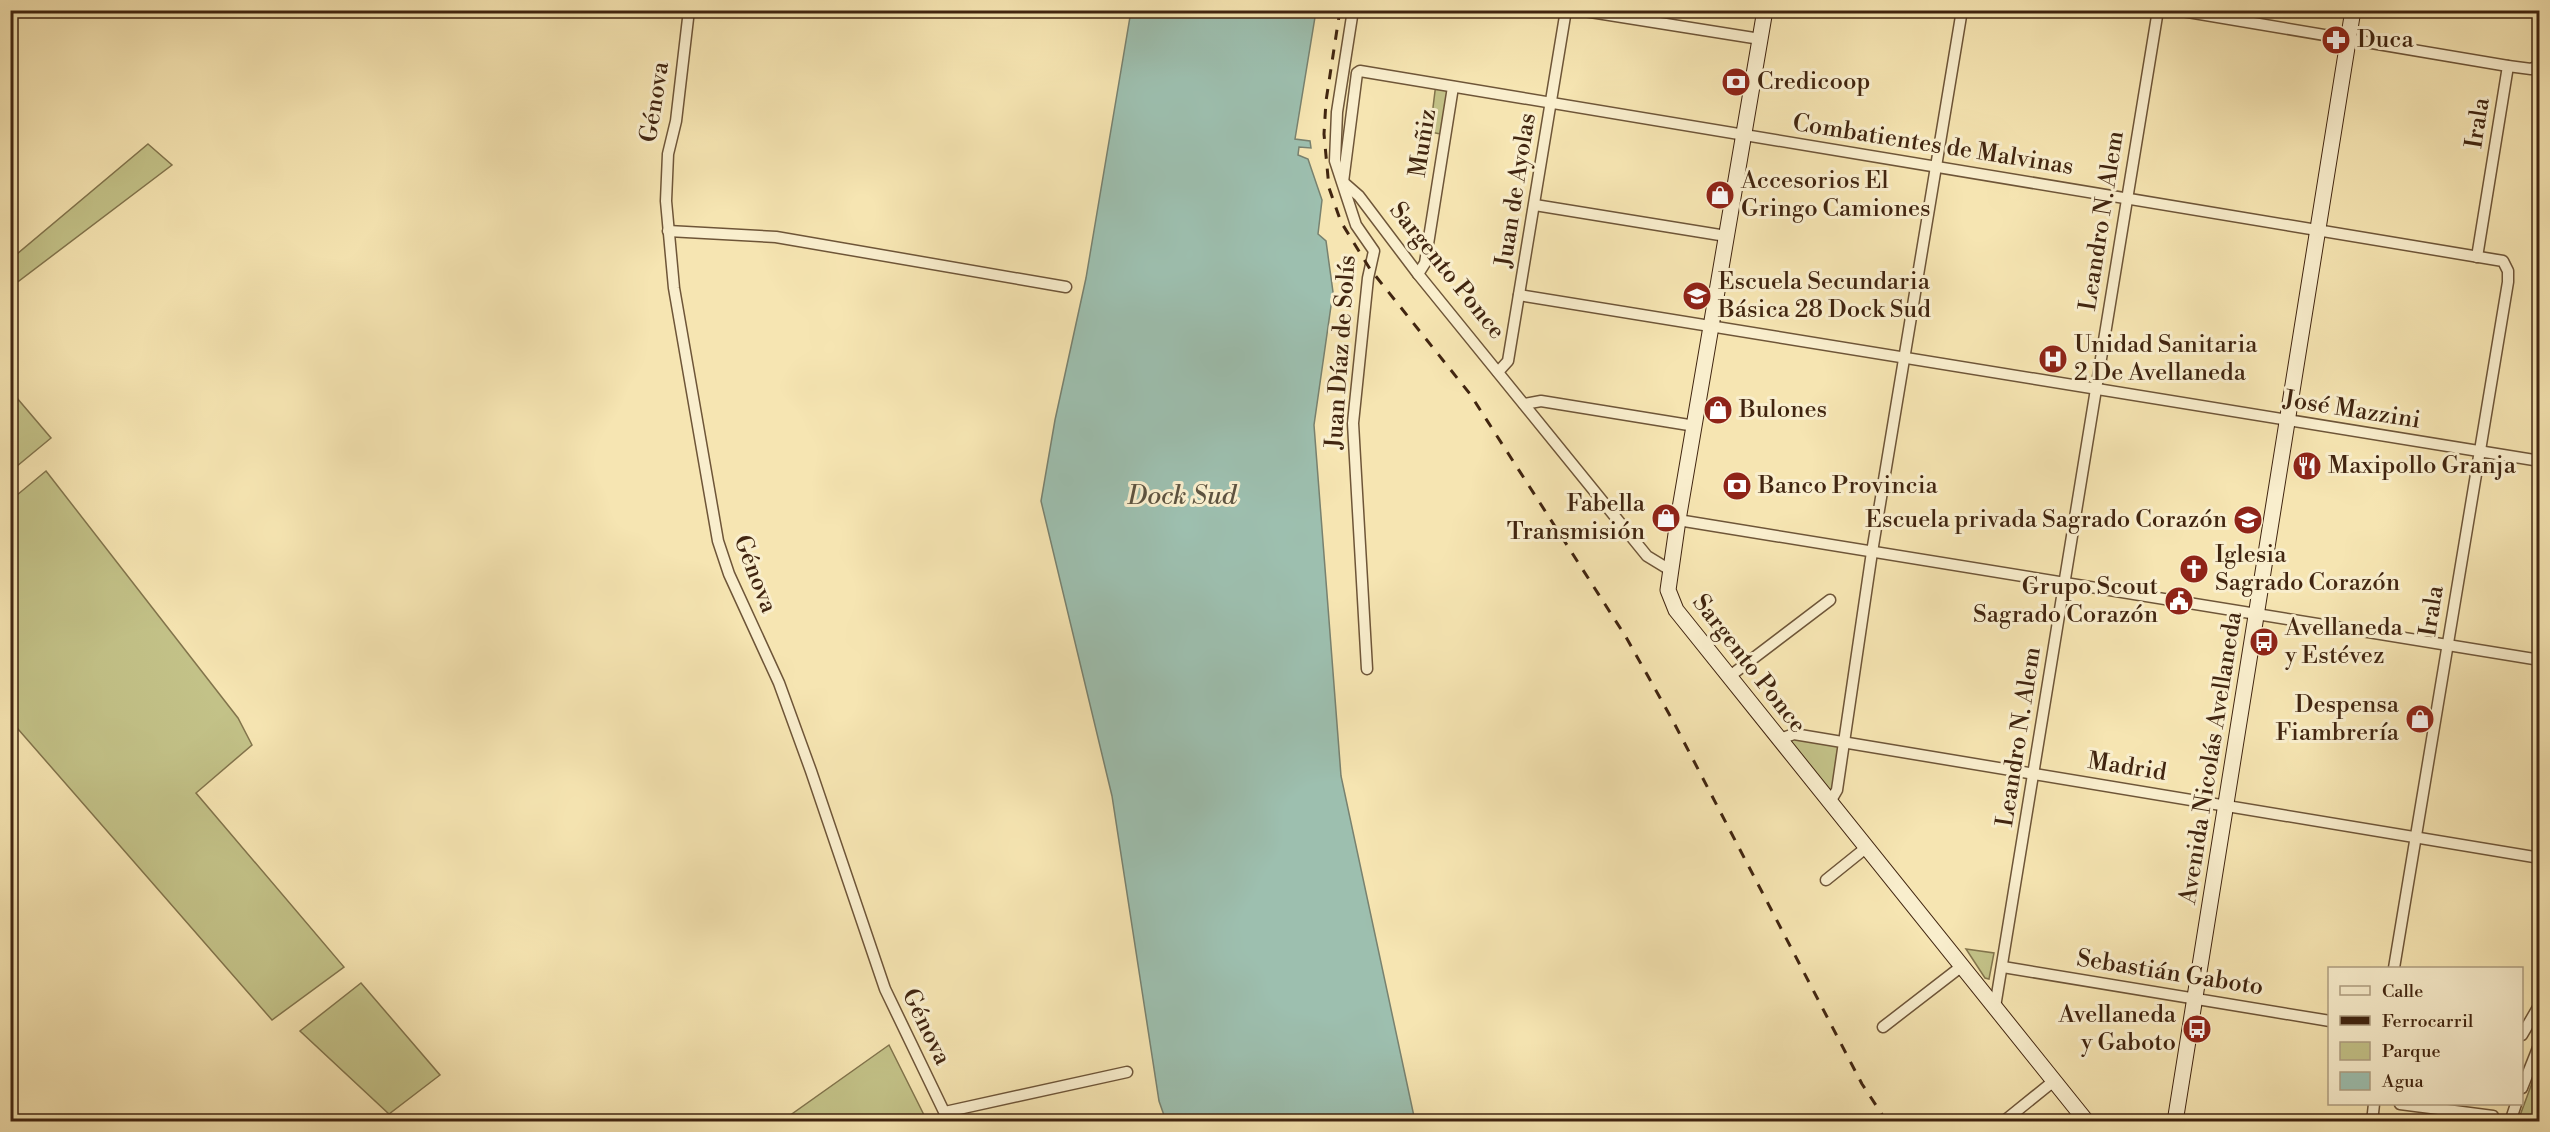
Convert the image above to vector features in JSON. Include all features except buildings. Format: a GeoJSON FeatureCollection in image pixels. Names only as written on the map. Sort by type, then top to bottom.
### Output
{"type":"FeatureCollection","features":[{"type":"Feature","properties":{"kind":"main road"},"geometry":{"type":"LineString","coordinates":[[1670,570],[1765,10]]}},
{"type":"Feature","properties":{"kind":"main road","name":"Avenida Nicolás Avellaneda"},"geometry":{"type":"LineString","coordinates":[[2175,1122],[2354,10]]}},
{"type":"Feature","properties":{"kind":"main road","name":"Sargento Ponce"},"geometry":{"type":"LineString","coordinates":[[1670,570],[1669,595],[1676,610],[2087,1122]]}},
{"type":"Feature","properties":{"kind":"street","name":"Génova"},"geometry":{"type":"LineString","coordinates":[[689,10],[676,121],[668,154],[668,231],[674,288],[710,502],[724,560],[779,683],[885,989],[947,1117]]}},
{"type":"Feature","properties":{"kind":"street","name":"Juan Díaz de Solís"},"geometry":{"type":"LineString","coordinates":[[1353,10],[1337,112],[1335,160],[1356,225],[1374,251],[1368,278],[1353,423],[1367,669]]}},
{"type":"Feature","properties":{"kind":"street","name":"Juan de Ayolas"},"geometry":{"type":"LineString","coordinates":[[1498,372],[1508,361],[1566,10]]}},
{"type":"Feature","properties":{"kind":"street"},"geometry":{"type":"LineString","coordinates":[[1578,10],[1760,39]]}},
{"type":"Feature","properties":{"kind":"street"},"geometry":{"type":"LineString","coordinates":[[1830,802],[1837,790],[1872,552],[1962,10]]}},
{"type":"Feature","properties":{"kind":"street","name":"Leandro N. Alem"},"geometry":{"type":"LineString","coordinates":[[1995,1007],[2158,10]]}},
{"type":"Feature","properties":{"kind":"street"},"geometry":{"type":"LineString","coordinates":[[2176,10],[2508,66],[2531,69],[2540,65]]}},
{"type":"Feature","properties":{"kind":"street","name":"Irala"},"geometry":{"type":"LineString","coordinates":[[2477,257],[2508,66]]}},
{"type":"Feature","properties":{"kind":"street","name":"Combatientes de Malvinas"},"geometry":{"type":"LineString","coordinates":[[1343,182],[1357,73],[1360,71],[2503,261]]}},
{"type":"Feature","properties":{"kind":"street","name":"Muñiz"},"geometry":{"type":"LineString","coordinates":[[1418,274],[1425,263],[1453,87]]}},
{"type":"Feature","properties":{"kind":"street","name":"Sargento Ponce"},"geometry":{"type":"LineString","coordinates":[[1343,182],[1359,196],[1418,274],[1647,556],[1670,570]]}},
{"type":"Feature","properties":{"kind":"street"},"geometry":{"type":"LineString","coordinates":[[1535,205],[1726,236]]}},
{"type":"Feature","properties":{"kind":"street"},"geometry":{"type":"LineString","coordinates":[[668,231],[784,239],[1066,287]]}},
{"type":"Feature","properties":{"kind":"street","name":"Irala"},"geometry":{"type":"LineString","coordinates":[[2394,967],[2508,282],[2508,271],[2503,261]]}},
{"type":"Feature","properties":{"kind":"street","name":"José Mazzini"},"geometry":{"type":"LineString","coordinates":[[1519,296],[2540,461]]}},
{"type":"Feature","properties":{"kind":"street"},"geometry":{"type":"LineString","coordinates":[[1524,404],[1541,401],[1695,426]]}},
{"type":"Feature","properties":{"kind":"street"},"geometry":{"type":"LineString","coordinates":[[1678,520],[2540,660]]}},
{"type":"Feature","properties":{"kind":"street"},"geometry":{"type":"LineString","coordinates":[[1730,676],[1830,600]]}},
{"type":"Feature","properties":{"kind":"street","name":"Madrid"},"geometry":{"type":"LineString","coordinates":[[1780,739],[1794,734],[2540,858]]}},
{"type":"Feature","properties":{"kind":"street"},"geometry":{"type":"LineString","coordinates":[[1826,880],[1866,847]]}},
{"type":"Feature","properties":{"kind":"street"},"geometry":{"type":"LineString","coordinates":[[1883,1027],[1962,966]]}},
{"type":"Feature","properties":{"kind":"street","name":"Sebastián Gaboto"},"geometry":{"type":"LineString","coordinates":[[2003,967],[2328,1021]]}},
{"type":"Feature","properties":{"kind":"street"},"geometry":{"type":"LineString","coordinates":[[2523,1033],[2540,1004]]}},
{"type":"Feature","properties":{"kind":"street"},"geometry":{"type":"LineString","coordinates":[[2523,1085],[2540,1043]]}},
{"type":"Feature","properties":{"kind":"street"},"geometry":{"type":"LineString","coordinates":[[2523,1054],[2533,1057]]}},
{"type":"Feature","properties":{"kind":"street"},"geometry":{"type":"LineString","coordinates":[[947,1117],[1127,1072]]}},
{"type":"Feature","properties":{"kind":"street"},"geometry":{"type":"LineString","coordinates":[[2003,1122],[2055,1080]]}},
{"type":"Feature","properties":{"kind":"street"},"geometry":{"type":"LineString","coordinates":[[2372,1122],[2374,1105]]}},
{"type":"Feature","properties":{"kind":"street"},"geometry":{"type":"LineString","coordinates":[[2406,1105],[2492,1119]]}},
{"type":"Feature","properties":{"kind":"street"},"geometry":{"type":"LineString","coordinates":[[2510,1122],[2516,1105]]}},
{"type":"Feature","properties":{"kind":"green space"},"geometry":{"type":"Polygon","coordinates":[[[1436,83],[1453,87],[1446,135],[1430,132],[1436,83]]]}},
{"type":"Feature","properties":{"kind":"green space"},"geometry":{"type":"Polygon","coordinates":[[[148,144],[172,165],[11,287],[11,259],[148,144]]]}},
{"type":"Feature","properties":{"kind":"green space"},"geometry":{"type":"Polygon","coordinates":[[[11,391],[51,438],[10,471],[11,391]]]}},
{"type":"Feature","properties":{"kind":"green space"},"geometry":{"type":"Polygon","coordinates":[[[46,471],[238,718],[252,745],[196,793],[344,967],[272,1020],[11,721],[11,500],[46,471]]]}},
{"type":"Feature","properties":{"kind":"green space"},"geometry":{"type":"Polygon","coordinates":[[[1789,735],[1843,742],[1835,795],[1780,739],[1789,735]]]}},
{"type":"Feature","properties":{"kind":"green space"},"geometry":{"type":"Polygon","coordinates":[[[1966,949],[1994,953],[1989,979],[1985,978],[1966,949]]]}},
{"type":"Feature","properties":{"kind":"green space"},"geometry":{"type":"Polygon","coordinates":[[[361,983],[440,1075],[389,1114],[300,1031],[361,983]]]}},
{"type":"Feature","properties":{"kind":"green space"},"geometry":{"type":"Polygon","coordinates":[[[889,1045],[927,1121],[782,1121],[889,1045]]]}},
{"type":"Feature","properties":{"kind":"green space"},"geometry":{"type":"Polygon","coordinates":[[[2539,1064],[2539,1121],[2518,1121],[2539,1064]]]}},
{"type":"Feature","properties":{"kind":"water","name":"Dock Sud"},"geometry":{"type":"Polygon","coordinates":[[[1131,11],[1316,11],[1295,139],[1310,141],[1311,148],[1299,147],[1298,155],[1308,159],[1322,200],[1318,234],[1326,241],[1333,292],[1314,425],[1341,776],[1415,1121],[1166,1121],[1159,1101],[1112,796],[1041,501],[1055,420],[1086,278],[1131,11]]]}},
{"type":"Feature","properties":{"kind":"railway"},"geometry":{"type":"LineString","coordinates":[[1340,10],[1326,101],[1324,134],[1329,188],[1341,222],[1370,269],[1470,394],[1626,637],[1673,721],[1862,1084],[1887,1122]]}},
{"type":"Feature","properties":{"kind":"place","name":"Duca"},"geometry":{"type":"Point","coordinates":[2336,40]}},
{"type":"Feature","properties":{"kind":"place","name":"Credicoop"},"geometry":{"type":"Point","coordinates":[1736,82]}},
{"type":"Feature","properties":{"kind":"place","name":"Accesorios El Gringo Camiones"},"geometry":{"type":"Point","coordinates":[1720,195]}},
{"type":"Feature","properties":{"kind":"place","name":"Escuela Secundaria Básica 28 Dock Sud"},"geometry":{"type":"Point","coordinates":[1697,296]}},
{"type":"Feature","properties":{"kind":"place","name":"Unidad Sanitaria 2 De Avellaneda"},"geometry":{"type":"Point","coordinates":[2053,359]}},
{"type":"Feature","properties":{"kind":"place","name":"Bulones"},"geometry":{"type":"Point","coordinates":[1718,410]}},
{"type":"Feature","properties":{"kind":"place","name":"Maxipollo Granja"},"geometry":{"type":"Point","coordinates":[2307,466]}},
{"type":"Feature","properties":{"kind":"place","name":"Banco Provincia"},"geometry":{"type":"Point","coordinates":[1737,486]}},
{"type":"Feature","properties":{"kind":"place","name":"Fabella Transmisión"},"geometry":{"type":"Point","coordinates":[1666,518]}},
{"type":"Feature","properties":{"kind":"place","name":"Escuela privada Sagrado Corazón"},"geometry":{"type":"Point","coordinates":[2248,520]}},
{"type":"Feature","properties":{"kind":"place","name":"Iglesia Sagrado Corazón"},"geometry":{"type":"Point","coordinates":[2194,569]}},
{"type":"Feature","properties":{"kind":"place","name":"Grupo Scout Sagrado Corazón"},"geometry":{"type":"Point","coordinates":[2179,601]}},
{"type":"Feature","properties":{"kind":"place","name":"Avellaneda y Estévez"},"geometry":{"type":"Point","coordinates":[2264,642]}},
{"type":"Feature","properties":{"kind":"place","name":"Despensa Fiambrería"},"geometry":{"type":"Point","coordinates":[2420,719]}},
{"type":"Feature","properties":{"kind":"place","name":"Avellaneda y Gaboto"},"geometry":{"type":"Point","coordinates":[2197,1029]}}]}
